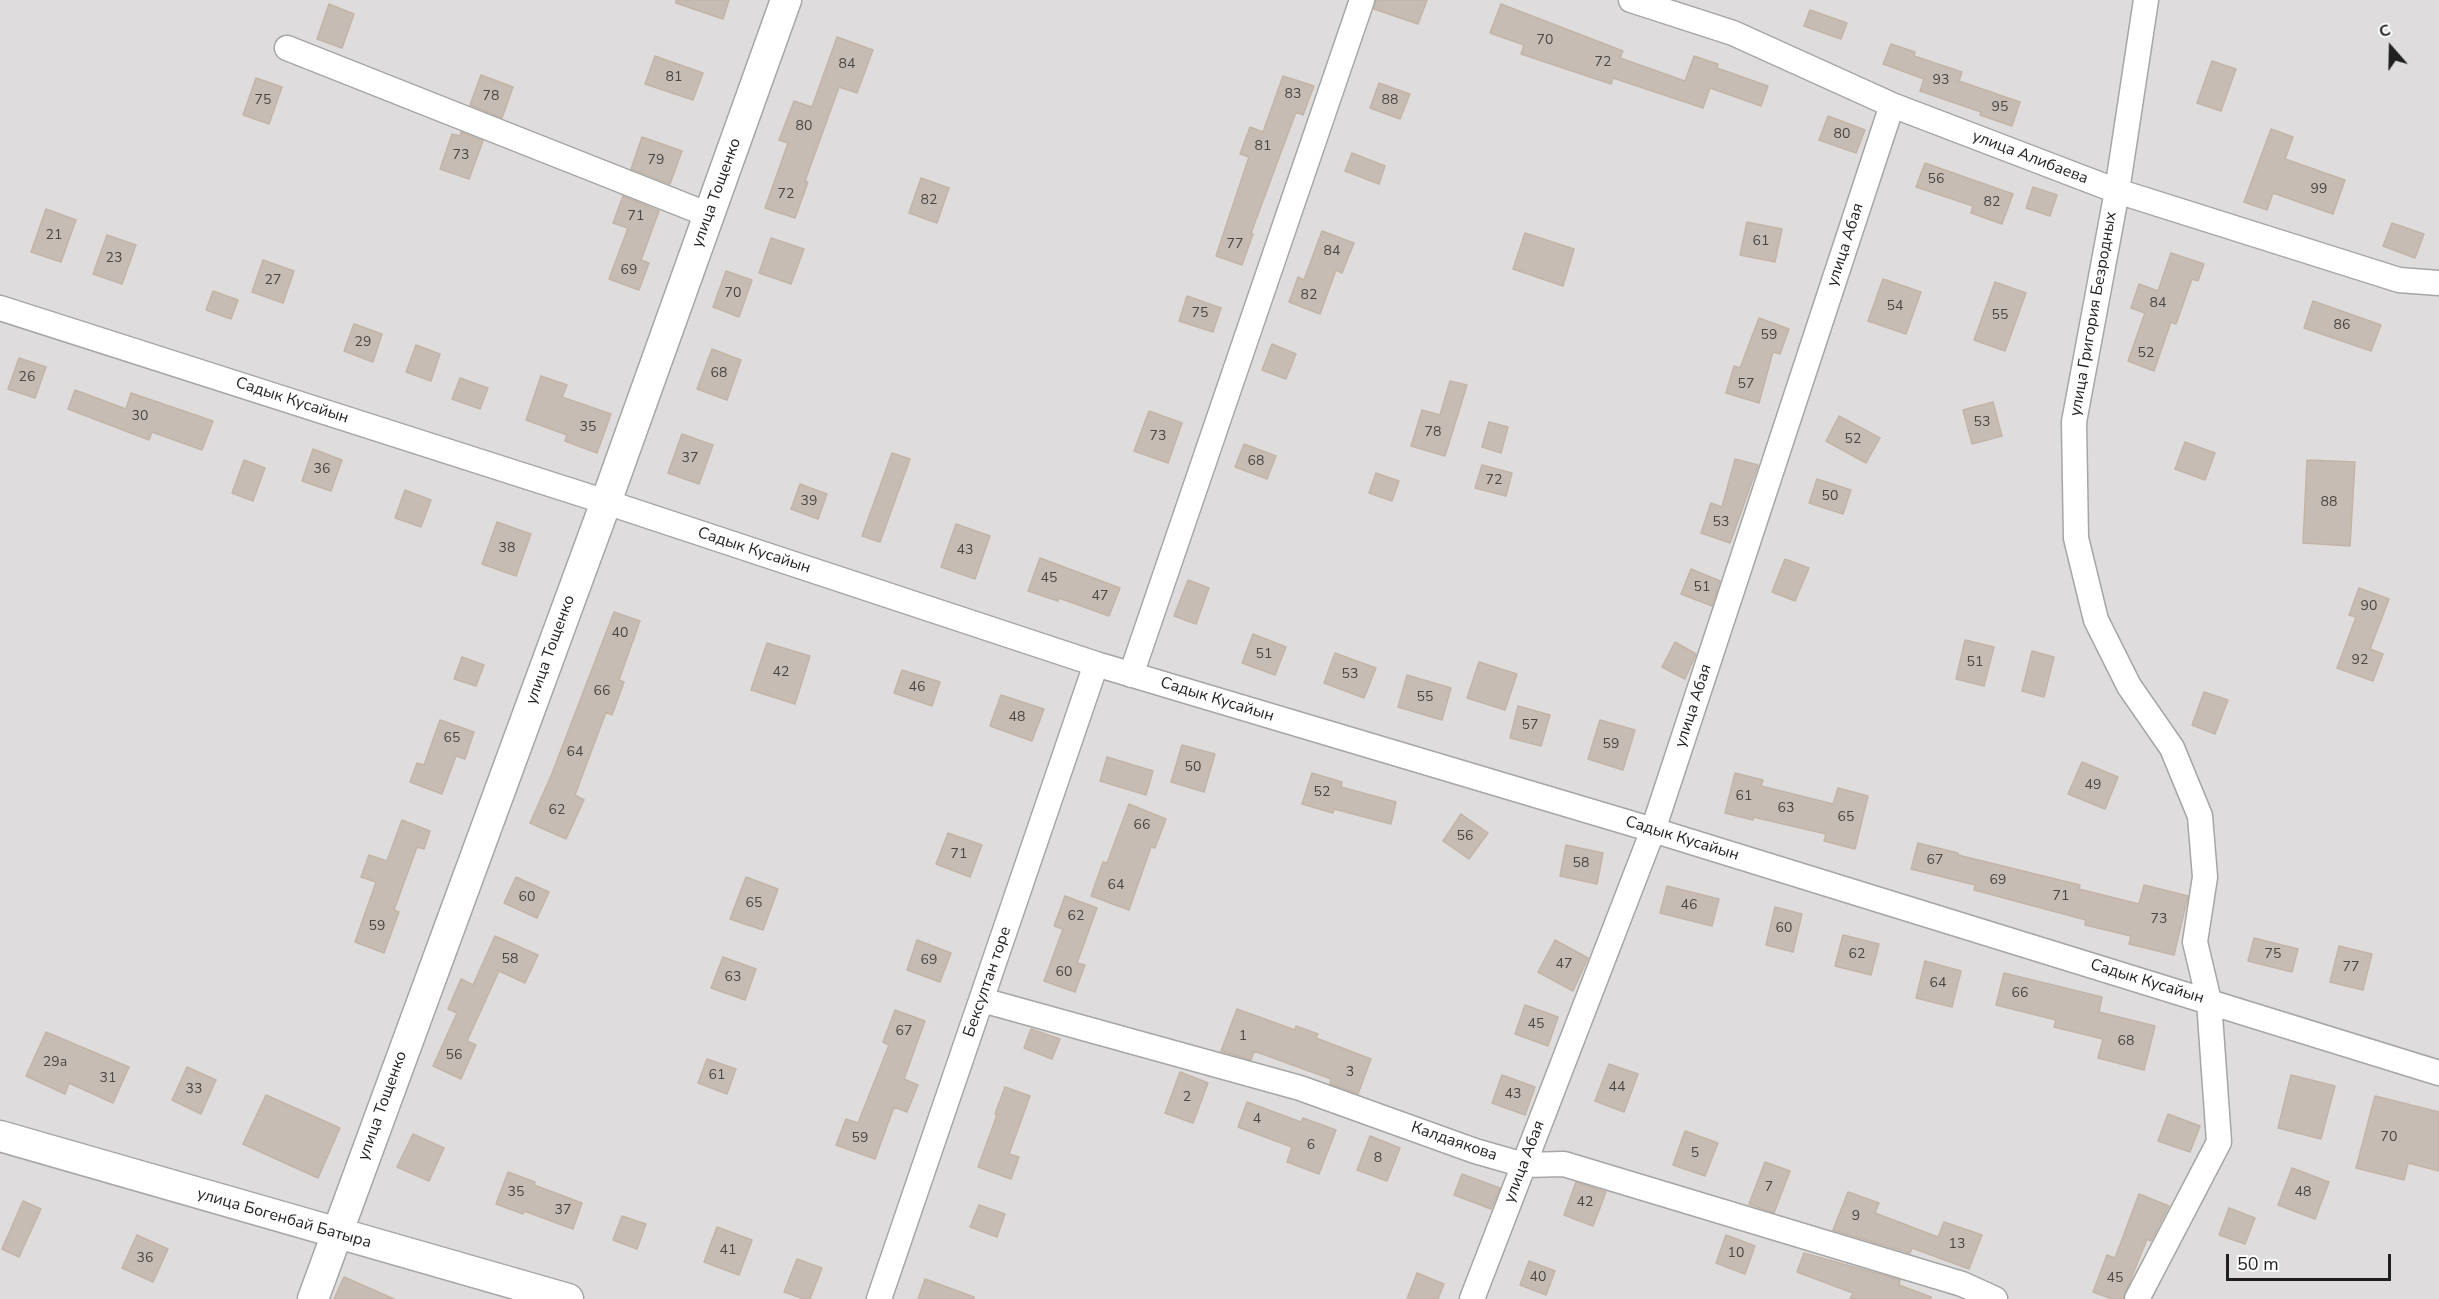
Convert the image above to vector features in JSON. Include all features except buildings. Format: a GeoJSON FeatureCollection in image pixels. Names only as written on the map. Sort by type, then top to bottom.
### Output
{"type":"FeatureCollection","features":[{"type":"Feature","properties":{"kind":"street","name":"улица Тощенко"},"geometry":{"type":"LineString","coordinates":[[313,1299],[606,502],[786,0]]}},
{"type":"Feature","properties":{"kind":"street"},"geometry":{"type":"LineString","coordinates":[[1131,675],[1362,0]]}},
{"type":"Feature","properties":{"kind":"street","name":"улица Алибаева"},"geometry":{"type":"LineString","coordinates":[[1631,0],[1733,33],[1892,105],[2117,192],[2399,280],[2439,283]]}},
{"type":"Feature","properties":{"kind":"street","name":"улица Григория Безродных"},"geometry":{"type":"LineString","coordinates":[[2138,1299],[2219,1142],[2209,1001],[2195,942],[2205,877],[2200,816],[2172,748],[2129,686],[2096,620],[2076,538],[2074,422],[2117,192],[2146,0]]}},
{"type":"Feature","properties":{"kind":"street"},"geometry":{"type":"LineString","coordinates":[[287,48],[709,215]]}},
{"type":"Feature","properties":{"kind":"street","name":"улица Абая"},"geometry":{"type":"LineString","coordinates":[[1472,1299],[1653,830],[1892,105]]}},
{"type":"Feature","properties":{"kind":"street","name":"Садык Кусайын"},"geometry":{"type":"LineString","coordinates":[[0,308],[606,502],[1131,675],[1653,830],[2439,1073]]}},
{"type":"Feature","properties":{"kind":"street","name":"Бексултан торе"},"geometry":{"type":"LineString","coordinates":[[879,1299],[1096,664]]}},
{"type":"Feature","properties":{"kind":"street","name":"Калдаякова"},"geometry":{"type":"LineString","coordinates":[[981,1000],[1300,1088],[1475,1151],[1524,1165],[1564,1164],[1962,1284],[1995,1299]]}},
{"type":"Feature","properties":{"kind":"street","name":"улица Богенбай Батыра"},"geometry":{"type":"LineString","coordinates":[[0,1136],[568,1299]]}},
{"type":"Feature","properties":{"kind":"shaded area"},"geometry":{"type":"Polygon","coordinates":[[[0,0],[2439,0],[2439,1299],[0,1299],[0,0]]]}}]}
